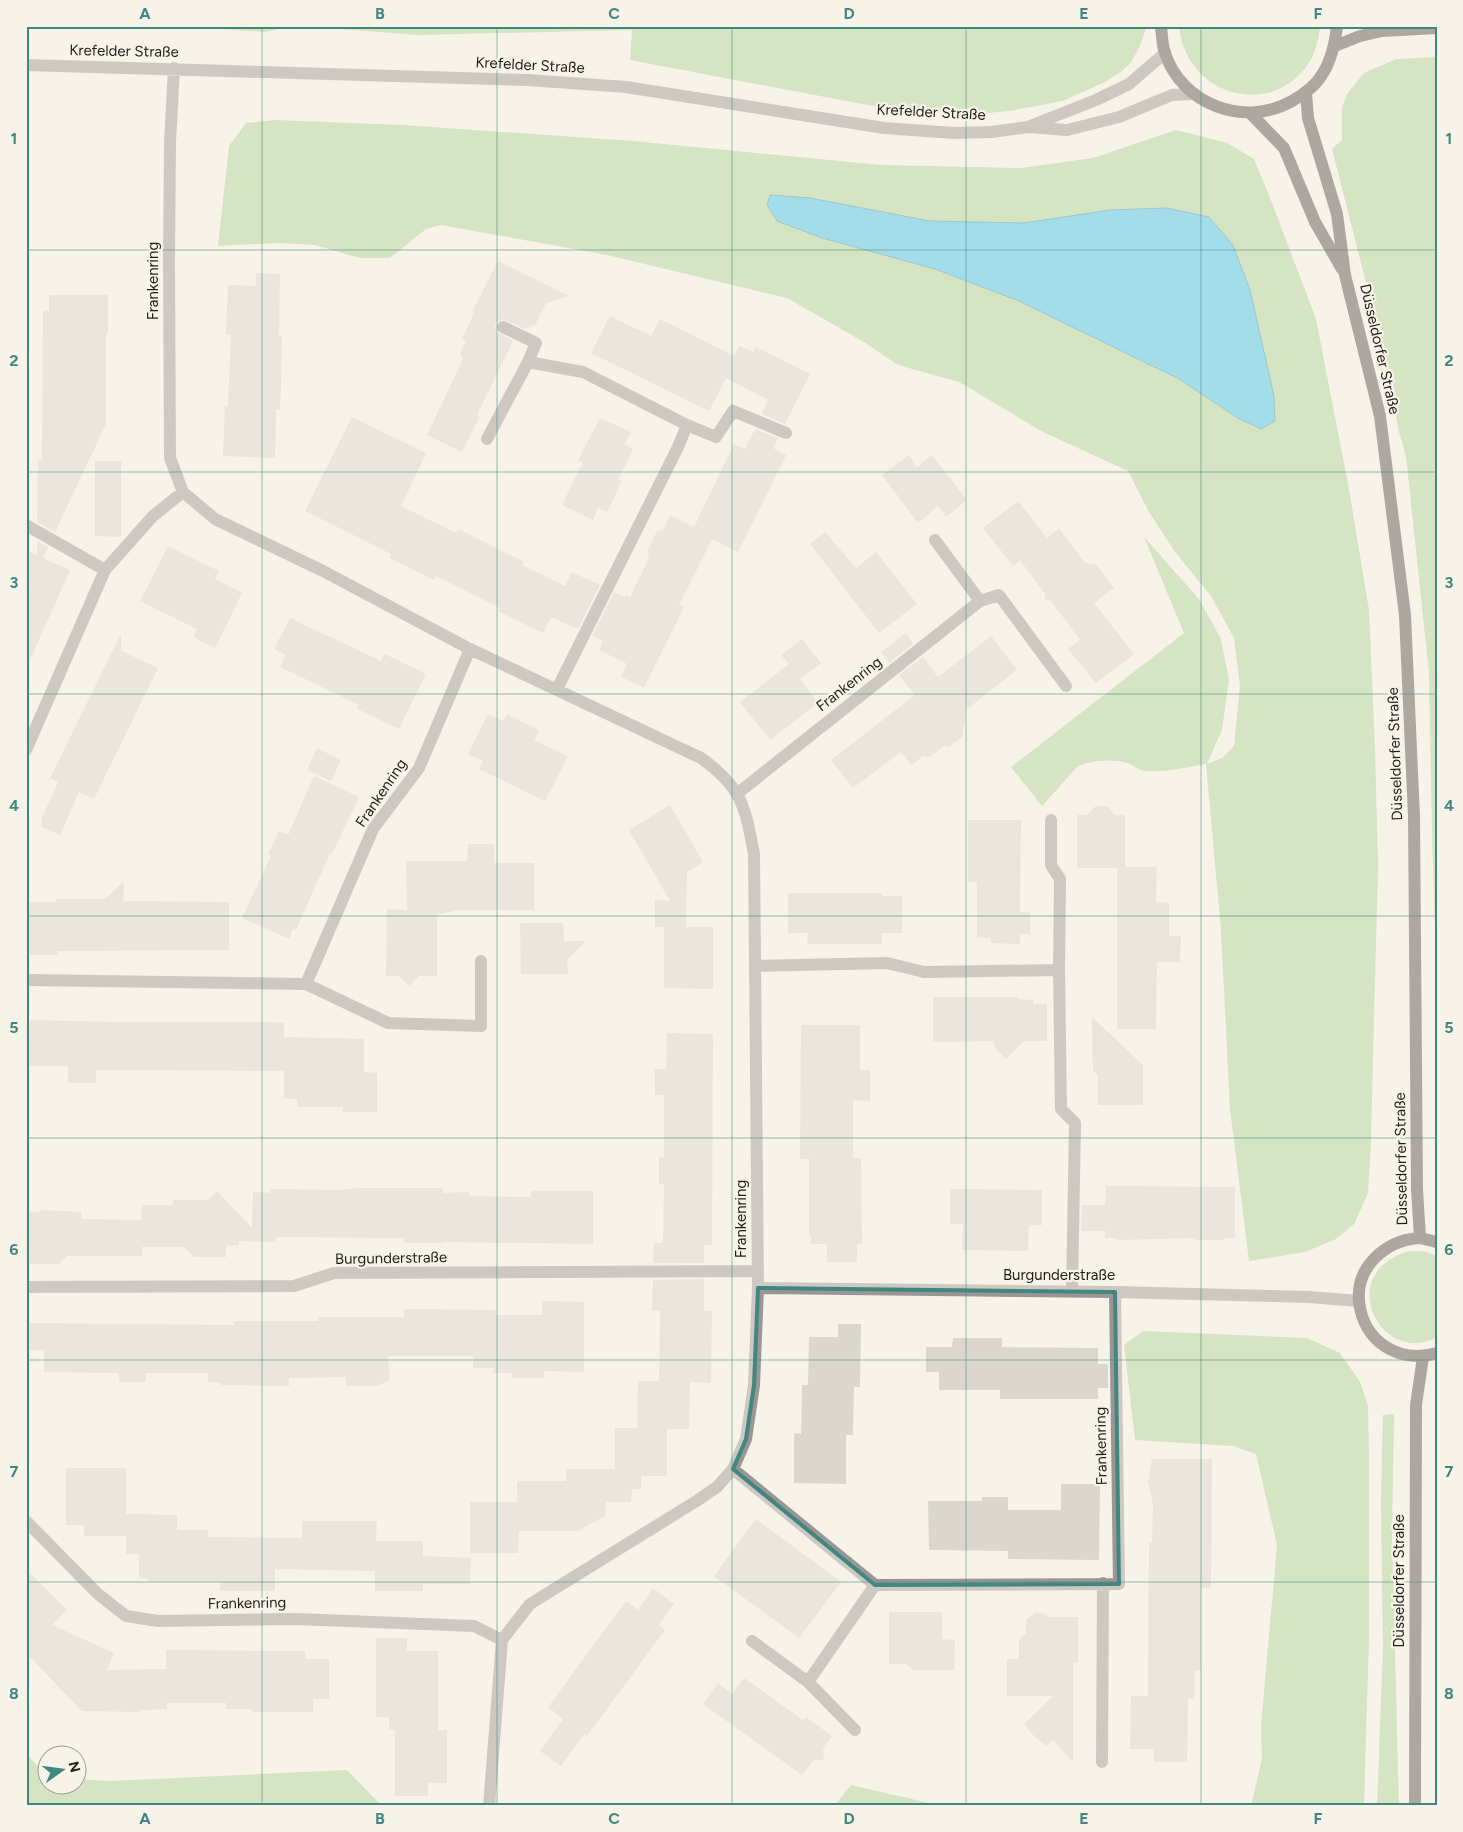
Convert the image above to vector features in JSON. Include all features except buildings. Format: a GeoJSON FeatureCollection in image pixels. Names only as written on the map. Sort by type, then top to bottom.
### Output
{"type":"FeatureCollection","features":[{"type":"Feature","properties":{"kind":"main road"},"geometry":{"type":"LineString","coordinates":[[1161,26],[1165,53],[1178,77],[1193,94],[1210,105],[1230,112],[1251,114],[1280,108],[1306,93],[1323,74],[1335,46],[1336,26]]}},
{"type":"Feature","properties":{"kind":"main road"},"geometry":{"type":"LineString","coordinates":[[1335,46],[1382,30],[1437,28]]}},
{"type":"Feature","properties":{"kind":"main road","name":"Düsseldorfer Straße"},"geometry":{"type":"LineString","coordinates":[[1306,93],[1308,118],[1337,214],[1345,275],[1380,416],[1405,615],[1414,816],[1417,1189],[1420,1238]]}},
{"type":"Feature","properties":{"kind":"main road","name":"Düsseldorfer Straße"},"geometry":{"type":"LineString","coordinates":[[1251,114],[1284,148],[1315,222],[1345,275]]}},
{"type":"Feature","properties":{"kind":"main road","name":"Düsseldorfer Straße"},"geometry":{"type":"LineString","coordinates":[[1437,1242],[1420,1238],[1396,1242],[1375,1256],[1362,1276],[1359,1300],[1364,1324],[1379,1342],[1399,1354],[1423,1357],[1437,1353]]}},
{"type":"Feature","properties":{"kind":"main road","name":"Düsseldorfer Straße"},"geometry":{"type":"LineString","coordinates":[[1415,1806],[1416,1404],[1423,1357]]}},
{"type":"Feature","properties":{"kind":"street","name":"Krefelder Straße"},"geometry":{"type":"LineString","coordinates":[[1028,127],[1096,100],[1129,84],[1165,53]]}},
{"type":"Feature","properties":{"kind":"street","name":"Krefelder Straße"},"geometry":{"type":"LineString","coordinates":[[26,65],[528,80],[626,87],[884,128],[954,132],[991,132],[1028,127],[1067,130],[1119,117],[1172,95],[1193,94]]}},
{"type":"Feature","properties":{"kind":"street","name":"Frankenring"},"geometry":{"type":"LineString","coordinates":[[26,1521],[98,1594],[126,1616],[158,1621],[297,1619],[474,1626],[502,1640],[530,1604],[717,1487],[733,1469],[746,1439],[754,1385],[758,1288],[754,854],[747,816],[738,793],[720,772],[701,758],[470,649],[322,571],[216,519],[183,492],[170,458],[170,142],[174,68]]}},
{"type":"Feature","properties":{"kind":"street"},"geometry":{"type":"LineString","coordinates":[[486,439],[528,362],[536,343],[503,327]]}},
{"type":"Feature","properties":{"kind":"street"},"geometry":{"type":"LineString","coordinates":[[528,362],[583,372],[687,425],[716,437],[733,411],[786,433]]}},
{"type":"Feature","properties":{"kind":"street"},"geometry":{"type":"LineString","coordinates":[[557,689],[678,447],[687,425]]}},
{"type":"Feature","properties":{"kind":"street"},"geometry":{"type":"LineString","coordinates":[[26,750],[104,570],[153,516],[183,492]]}},
{"type":"Feature","properties":{"kind":"street"},"geometry":{"type":"LineString","coordinates":[[26,525],[104,570]]}},
{"type":"Feature","properties":{"kind":"street"},"geometry":{"type":"LineString","coordinates":[[935,540],[980,601],[999,594],[1066,686]]}},
{"type":"Feature","properties":{"kind":"street","name":"Frankenring"},"geometry":{"type":"LineString","coordinates":[[738,793],[980,601]]}},
{"type":"Feature","properties":{"kind":"street","name":"Frankenring"},"geometry":{"type":"LineString","coordinates":[[306,984],[373,829],[418,768],[470,649]]}},
{"type":"Feature","properties":{"kind":"street"},"geometry":{"type":"LineString","coordinates":[[1051,820],[1051,865],[1060,879],[1061,1109],[1075,1123],[1072,1292]]}},
{"type":"Feature","properties":{"kind":"street"},"geometry":{"type":"LineString","coordinates":[[26,980],[306,984],[388,1024],[481,1026],[481,962]]}},
{"type":"Feature","properties":{"kind":"street"},"geometry":{"type":"LineString","coordinates":[[755,966],[887,963],[924,972],[1059,970]]}},
{"type":"Feature","properties":{"kind":"street","name":"Burgunderstraße"},"geometry":{"type":"LineString","coordinates":[[26,1287],[294,1286],[334,1273],[757,1271]]}},
{"type":"Feature","properties":{"kind":"street","name":"Burgunderstraße"},"geometry":{"type":"LineString","coordinates":[[758,1288],[1115,1292],[1359,1300]]}},
{"type":"Feature","properties":{"kind":"street","name":"Frankenring"},"geometry":{"type":"LineString","coordinates":[[875,1585],[1119,1584],[1115,1292]]}},
{"type":"Feature","properties":{"kind":"street"},"geometry":{"type":"LineString","coordinates":[[733,1469],[875,1585],[808,1682]]}},
{"type":"Feature","properties":{"kind":"street"},"geometry":{"type":"LineString","coordinates":[[1102,1762],[1103,1583]]}},
{"type":"Feature","properties":{"kind":"street"},"geometry":{"type":"LineString","coordinates":[[489,1806],[502,1640]]}},
{"type":"Feature","properties":{"kind":"street"},"geometry":{"type":"LineString","coordinates":[[752,1641],[808,1682],[855,1730]]}},
{"type":"Feature","properties":{"kind":"highlighted area"},"geometry":{"type":"Polygon","coordinates":[[[758,1288],[1115,1292],[1119,1584],[875,1585],[733,1469],[746,1439],[754,1385],[758,1288]]]}},
{"type":"Feature","properties":{"kind":"green space"},"geometry":{"type":"Polygon","coordinates":[[[178,26],[292,26],[265,32],[178,26]]]}},
{"type":"Feature","properties":{"kind":"green space"},"geometry":{"type":"Polygon","coordinates":[[[299,26],[1147,26],[1132,61],[1122,71],[1105,82],[1063,101],[1009,111],[966,115],[918,109],[878,107],[630,60],[632,30],[419,35],[299,26]]]}},
{"type":"Feature","properties":{"kind":"green space"},"geometry":{"type":"Polygon","coordinates":[[[1179,26],[1320,26],[1320,28],[1310,61],[1294,80],[1275,91],[1254,95],[1233,92],[1213,84],[1197,69],[1185,50],[1179,26]]]}},
{"type":"Feature","properties":{"kind":"green space"},"geometry":{"type":"Polygon","coordinates":[[[1437,57],[1437,999],[1429,673],[1406,456],[1399,432],[1386,361],[1332,149],[1342,140],[1342,108],[1347,94],[1364,73],[1396,59],[1437,57]]]}},
{"type":"Feature","properties":{"kind":"green space"},"geometry":{"type":"Polygon","coordinates":[[[275,120],[403,125],[633,141],[882,165],[1021,168],[1093,158],[1176,130],[1227,143],[1254,159],[1316,319],[1349,489],[1369,610],[1378,866],[1368,1193],[1354,1224],[1336,1239],[1305,1252],[1249,1261],[1230,1109],[1221,930],[1206,764],[1174,770],[1148,771],[1121,762],[1090,762],[1078,766],[1042,806],[1011,767],[1184,633],[1144,537],[1199,599],[1221,639],[1229,680],[1222,730],[1207,764],[1222,758],[1234,746],[1240,686],[1234,638],[1211,596],[1175,552],[1149,512],[1128,471],[1043,432],[959,382],[898,365],[864,342],[787,298],[607,255],[441,225],[426,229],[390,258],[360,258],[315,245],[278,243],[218,246],[229,146],[246,123],[275,120]]]}},
{"type":"Feature","properties":{"kind":"green space"},"geometry":{"type":"Polygon","coordinates":[[[1410,1251],[1424,1251],[1437,1256],[1437,1337],[1417,1343],[1398,1340],[1383,1329],[1373,1314],[1370,1296],[1373,1278],[1386,1262],[1410,1251]]]}},
{"type":"Feature","properties":{"kind":"green space"},"geometry":{"type":"Polygon","coordinates":[[[1143,1331],[1307,1338],[1340,1353],[1360,1382],[1368,1405],[1369,1459],[1369,1637],[1364,1806],[1251,1806],[1262,1759],[1261,1726],[1277,1545],[1256,1454],[1233,1446],[1135,1440],[1124,1345],[1143,1331]]]}},
{"type":"Feature","properties":{"kind":"green space"},"geometry":{"type":"Polygon","coordinates":[[[1394,1414],[1392,1535],[1399,1806],[1377,1806],[1383,1649],[1381,1502],[1383,1415],[1394,1414]]]}},
{"type":"Feature","properties":{"kind":"green space"},"geometry":{"type":"Polygon","coordinates":[[[26,1753],[38,1767],[38,1794],[88,1794],[88,1780],[109,1781],[347,1770],[382,1806],[26,1806],[26,1753]]]}},
{"type":"Feature","properties":{"kind":"green space"},"geometry":{"type":"Polygon","coordinates":[[[851,1785],[942,1806],[834,1806],[851,1785]]]}},
{"type":"Feature","properties":{"kind":"water"},"geometry":{"type":"Polygon","coordinates":[[[770,195],[810,198],[930,221],[1024,223],[1110,210],[1167,208],[1209,217],[1233,245],[1250,290],[1274,396],[1275,421],[1261,429],[1238,418],[1179,379],[1019,301],[935,269],[822,238],[777,221],[767,205],[770,195]]]}}]}
